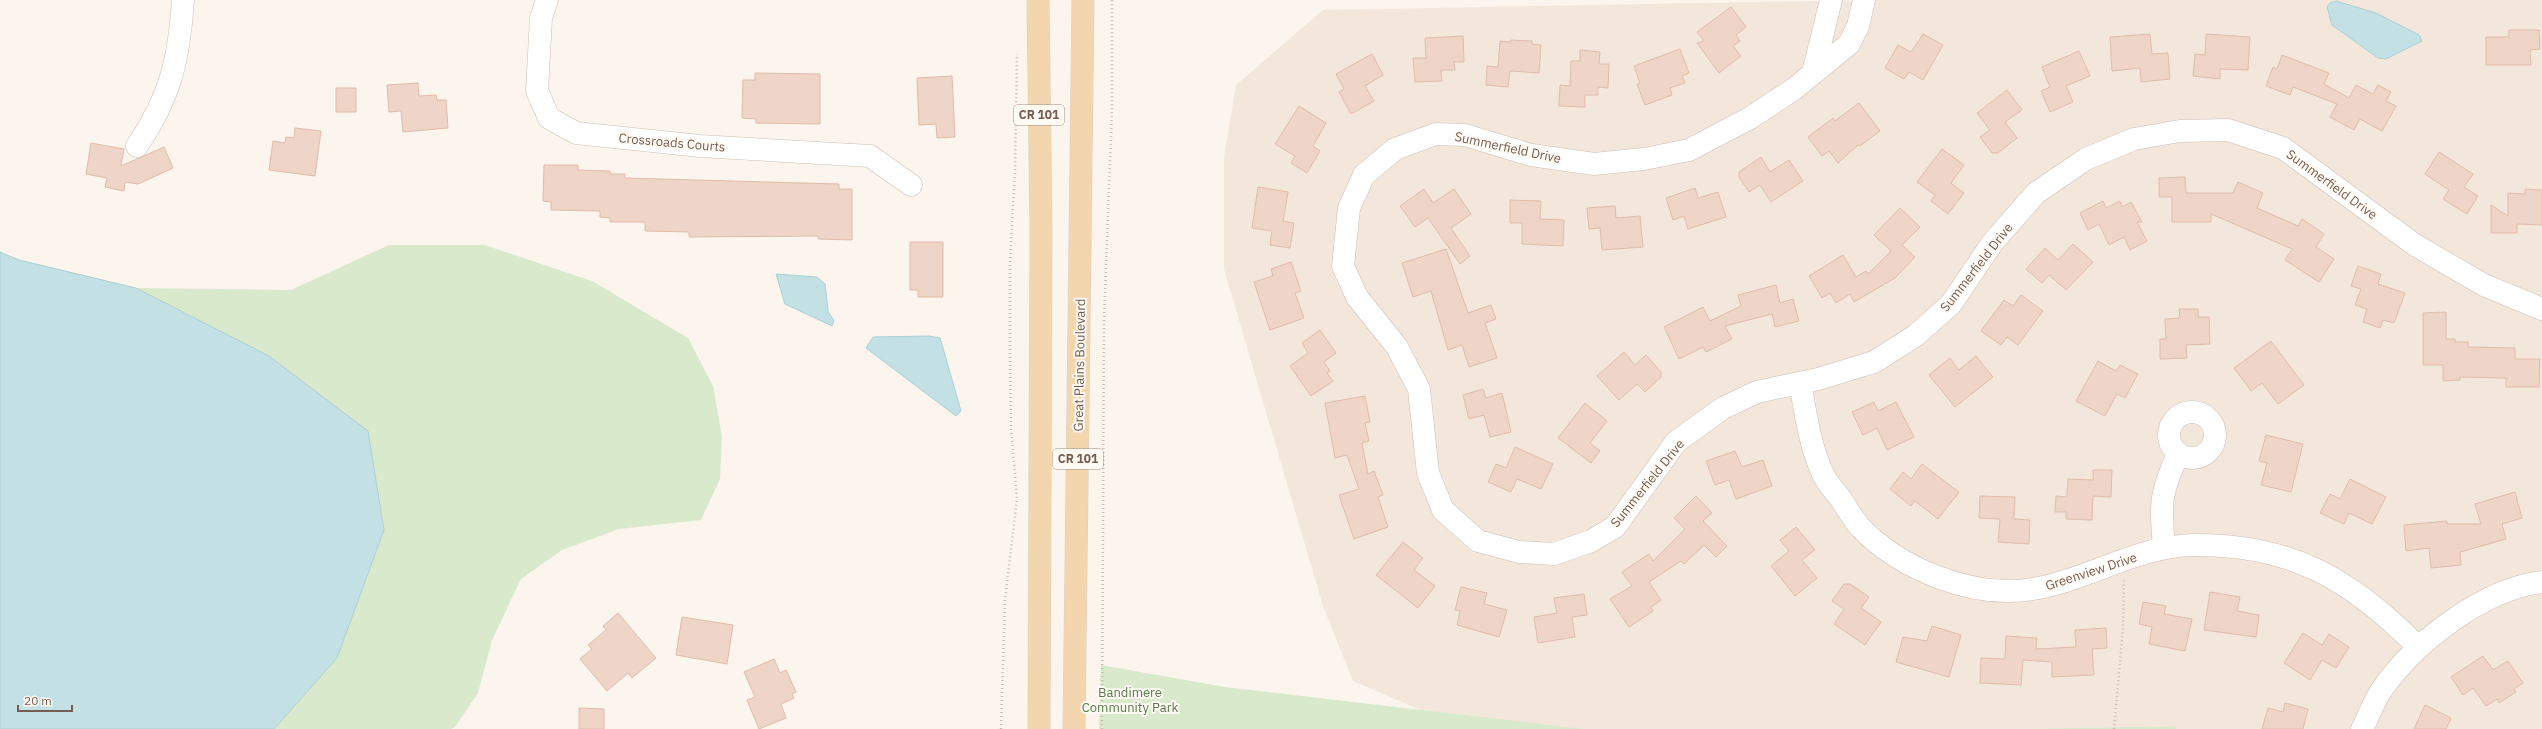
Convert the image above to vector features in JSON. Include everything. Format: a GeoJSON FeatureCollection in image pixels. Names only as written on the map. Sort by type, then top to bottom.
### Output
{"type":"FeatureCollection","features":[{"type":"Feature","properties":{"kind":"main road","name":"CR 101"},"geometry":{"type":"LineString","coordinates":[[1038,0],[1040,230],[1039,729]]}},
{"type":"Feature","properties":{"kind":"main road","name":"Great Plains Boulevard"},"geometry":{"type":"LineString","coordinates":[[1074,729],[1083,0]]}},
{"type":"Feature","properties":{"kind":"street"},"geometry":{"type":"LineString","coordinates":[[137,146],[166,96],[180,47],[183,0]]}},
{"type":"Feature","properties":{"kind":"street","name":"Crossroads Courts"},"geometry":{"type":"LineString","coordinates":[[547,0],[541,18],[537,91],[549,118],[576,133],[700,146],[870,156],[911,185]]}},
{"type":"Feature","properties":{"kind":"street"},"geometry":{"type":"LineString","coordinates":[[1813,73],[1830,0]]}},
{"type":"Feature","properties":{"kind":"street","name":"Summerfield Drive"},"geometry":{"type":"LineString","coordinates":[[1864,0],[1858,26],[1849,44],[1794,89],[1750,118],[1689,150],[1644,159],[1594,164],[1531,155],[1465,136],[1436,134],[1395,149],[1364,175],[1349,208],[1343,266],[1357,297],[1397,347],[1419,389],[1428,473],[1443,510],[1478,541],[1519,552],[1554,554],[1591,541],[1615,526],[1676,442],[1723,408],[1743,398],[1757,392],[1800,383],[1874,362],[1915,336],[1951,304],[1993,242],[2036,193],[2086,159],[2134,139],[2180,131],[2228,130],[2283,148],[2415,245],[2484,285],[2542,309]]}},
{"type":"Feature","properties":{"kind":"street","name":"Greenview Drive"},"geometry":{"type":"LineString","coordinates":[[1800,383],[1810,436],[1825,477],[1860,527],[1892,554],[1944,580],[1986,590],[2032,590],[2076,578],[2164,547],[2193,545],[2233,547],[2274,553],[2316,568],[2356,591],[2387,615],[2418,647]]}},
{"type":"Feature","properties":{"kind":"street"},"geometry":{"type":"LineString","coordinates":[[2164,547],[2161,508],[2165,483],[2178,454]]}},
{"type":"Feature","properties":{"kind":"street"},"geometry":{"type":"LineString","coordinates":[[2362,729],[2382,688],[2418,647],[2457,618],[2500,592],[2542,582]]}},
{"type":"Feature","properties":{"kind":"path"},"geometry":{"type":"LineString","coordinates":[[1102,729],[1104,321],[1112,110],[1112,0]]}},
{"type":"Feature","properties":{"kind":"path"},"geometry":{"type":"LineString","coordinates":[[1001,729],[1005,600],[1017,499],[1012,428],[1010,335],[1017,48]]}},
{"type":"Feature","properties":{"kind":"path"},"geometry":{"type":"LineString","coordinates":[[2114,729],[2123,629],[2124,560]]}},
{"type":"Feature","properties":{"kind":"shaded area"},"geometry":{"type":"Polygon","coordinates":[[[1868,0],[2542,0],[2542,729],[2176,729],[2176,726],[2025,729],[1582,729],[1423,711],[1353,681],[1323,606],[1224,269],[1224,157],[1236,85],[1323,10],[1868,0]]]}},
{"type":"Feature","properties":{"kind":"green space"},"geometry":{"type":"Polygon","coordinates":[[[389,245],[485,245],[592,281],[688,338],[713,386],[722,436],[720,479],[701,520],[619,529],[562,550],[521,579],[492,640],[478,693],[455,727],[451,729],[274,729],[337,658],[384,530],[368,431],[269,356],[136,288],[291,290],[389,245]]]}},
{"type":"Feature","properties":{"kind":"green space","name":"Bandimere Community Park"},"geometry":{"type":"Polygon","coordinates":[[[1101,665],[1225,687],[1584,729],[1099,729],[1101,665]]]}},
{"type":"Feature","properties":{"kind":"green space"},"geometry":{"type":"Polygon","coordinates":[[[2176,726],[2176,729],[2025,729],[2176,726]]]}},
{"type":"Feature","properties":{"kind":"water"},"geometry":{"type":"Polygon","coordinates":[[[2336,1],[2376,13],[2419,35],[2422,41],[2386,59],[2378,58],[2332,25],[2327,7],[2330,3],[2336,1]]]}},
{"type":"Feature","properties":{"kind":"water"},"geometry":{"type":"Polygon","coordinates":[[[0,252],[19,260],[136,288],[269,356],[368,431],[384,530],[337,658],[274,729],[0,729],[0,252]]]}},
{"type":"Feature","properties":{"kind":"water"},"geometry":{"type":"Polygon","coordinates":[[[776,274],[817,277],[825,284],[828,311],[834,321],[832,326],[785,304],[776,274]]]}},
{"type":"Feature","properties":{"kind":"water"},"geometry":{"type":"Polygon","coordinates":[[[929,336],[940,338],[961,411],[956,416],[866,348],[873,337],[929,336]]]}},
{"type":"Feature","properties":{"kind":"building"},"geometry":{"type":"Polygon","coordinates":[[[1731,7],[1746,27],[1736,35],[1740,41],[1733,46],[1741,56],[1719,73],[1697,43],[1704,41],[1697,32],[1731,7]]]}},
{"type":"Feature","properties":{"kind":"building"},"geometry":{"type":"Polygon","coordinates":[[[2509,30],[2539,30],[2540,49],[2530,50],[2531,65],[2486,65],[2486,37],[2509,37],[2509,30]]]}},
{"type":"Feature","properties":{"kind":"building"},"geometry":{"type":"Polygon","coordinates":[[[1923,34],[1943,45],[1923,80],[1909,72],[1904,79],[1885,68],[1898,45],[1911,52],[1923,34]]]}},
{"type":"Feature","properties":{"kind":"building"},"geometry":{"type":"Polygon","coordinates":[[[2150,34],[2152,54],[2168,53],[2170,79],[2141,82],[2140,68],[2112,71],[2110,37],[2150,34]]]}},
{"type":"Feature","properties":{"kind":"building"},"geometry":{"type":"Polygon","coordinates":[[[2206,34],[2250,37],[2248,70],[2220,69],[2220,79],[2193,76],[2195,54],[2205,55],[2206,34]]]}},
{"type":"Feature","properties":{"kind":"building"},"geometry":{"type":"Polygon","coordinates":[[[1463,36],[1464,62],[1454,62],[1455,70],[1441,70],[1442,81],[1415,82],[1413,58],[1426,58],[1425,38],[1463,36]]]}},
{"type":"Feature","properties":{"kind":"building"},"geometry":{"type":"Polygon","coordinates":[[[1511,40],[1532,41],[1532,44],[1541,45],[1539,73],[1510,71],[1508,87],[1486,85],[1487,66],[1498,67],[1500,41],[1510,42],[1511,40]]]}},
{"type":"Feature","properties":{"kind":"building"},"geometry":{"type":"Polygon","coordinates":[[[1680,49],[1689,73],[1682,76],[1685,83],[1670,88],[1672,95],[1645,105],[1637,84],[1640,83],[1634,66],[1680,49]]]}},
{"type":"Feature","properties":{"kind":"building"},"geometry":{"type":"Polygon","coordinates":[[[1580,50],[1600,52],[1599,64],[1609,64],[1608,88],[1598,87],[1598,95],[1585,95],[1585,107],[1559,106],[1560,85],[1570,86],[1571,61],[1580,61],[1580,50]]]}},
{"type":"Feature","properties":{"kind":"building"},"geometry":{"type":"Polygon","coordinates":[[[2079,51],[2090,76],[2066,86],[2073,102],[2050,112],[2041,91],[2050,87],[2042,67],[2079,51]]]}},
{"type":"Feature","properties":{"kind":"building"},"geometry":{"type":"Polygon","coordinates":[[[1372,54],[1383,75],[1365,86],[1374,101],[1351,114],[1339,92],[1344,89],[1336,74],[1372,54]]]}},
{"type":"Feature","properties":{"kind":"building"},"geometry":{"type":"Polygon","coordinates":[[[2282,55],[2329,73],[2324,84],[2349,98],[2356,85],[2373,94],[2378,85],[2391,92],[2386,101],[2396,106],[2382,131],[2360,119],[2354,130],[2330,117],[2337,104],[2293,87],[2290,95],[2266,86],[2273,67],[2277,69],[2282,55]]]}},
{"type":"Feature","properties":{"kind":"building"},"geometry":{"type":"Polygon","coordinates":[[[755,73],[820,74],[820,124],[756,123],[756,119],[742,118],[743,80],[755,80],[755,73]]]}},
{"type":"Feature","properties":{"kind":"building"},"geometry":{"type":"Polygon","coordinates":[[[952,76],[955,137],[937,138],[936,124],[919,125],[917,78],[952,76]]]}},
{"type":"Feature","properties":{"kind":"building"},"geometry":{"type":"Polygon","coordinates":[[[418,83],[419,96],[436,95],[437,100],[446,100],[448,128],[403,132],[401,111],[389,112],[387,85],[418,83]]]}},
{"type":"Feature","properties":{"kind":"building"},"geometry":{"type":"Polygon","coordinates":[[[336,88],[356,88],[356,112],[336,112],[336,88]]]}},
{"type":"Feature","properties":{"kind":"building"},"geometry":{"type":"Polygon","coordinates":[[[2007,90],[2022,110],[2005,122],[2017,138],[1998,153],[1992,153],[1980,137],[1990,130],[1977,113],[2007,90]]]}},
{"type":"Feature","properties":{"kind":"building"},"geometry":{"type":"Polygon","coordinates":[[[1859,103],[1880,131],[1860,146],[1858,145],[1838,163],[1829,151],[1822,156],[1808,137],[1833,118],[1835,121],[1859,103]]]}},
{"type":"Feature","properties":{"kind":"building"},"geometry":{"type":"Polygon","coordinates":[[[1299,106],[1326,123],[1313,146],[1320,151],[1307,173],[1291,163],[1295,156],[1275,144],[1299,106]]]}},
{"type":"Feature","properties":{"kind":"building"},"geometry":{"type":"Polygon","coordinates":[[[295,128],[321,131],[315,176],[269,170],[273,141],[285,143],[286,137],[294,138],[295,128]]]}},
{"type":"Feature","properties":{"kind":"building"},"geometry":{"type":"Polygon","coordinates":[[[91,143],[124,149],[121,166],[164,147],[173,168],[138,184],[125,182],[124,191],[105,187],[107,178],[86,174],[91,143]]]}},
{"type":"Feature","properties":{"kind":"building"},"geometry":{"type":"Polygon","coordinates":[[[1942,149],[1964,165],[1951,183],[1964,193],[1948,214],[1931,201],[1935,195],[1917,182],[1942,149]]]}},
{"type":"Feature","properties":{"kind":"building"},"geometry":{"type":"Polygon","coordinates":[[[2439,152],[2473,174],[2464,187],[2478,196],[2467,214],[2443,199],[2449,190],[2425,174],[2439,152]]]}},
{"type":"Feature","properties":{"kind":"building"},"geometry":{"type":"Polygon","coordinates":[[[1761,157],[1770,172],[1789,160],[1803,181],[1771,202],[1760,185],[1749,192],[1739,177],[1739,172],[1761,157]]]}},
{"type":"Feature","properties":{"kind":"building"},"geometry":{"type":"Polygon","coordinates":[[[544,165],[578,165],[578,170],[610,171],[610,174],[625,174],[625,178],[839,184],[839,189],[852,189],[852,240],[818,239],[818,236],[689,237],[689,232],[645,231],[645,222],[610,222],[610,218],[600,217],[600,211],[551,210],[551,202],[543,201],[544,165]]]}},
{"type":"Feature","properties":{"kind":"building"},"geometry":{"type":"Polygon","coordinates":[[[2185,177],[2186,193],[2233,193],[2238,182],[2263,193],[2257,208],[2298,226],[2302,219],[2324,234],[2316,247],[2334,259],[2319,282],[2285,260],[2292,249],[2211,214],[2211,222],[2172,222],[2172,197],[2159,197],[2159,178],[2185,177]]]}},
{"type":"Feature","properties":{"kind":"building"},"geometry":{"type":"Polygon","coordinates":[[[1258,187],[1288,192],[1283,221],[1294,223],[1290,248],[1270,245],[1272,231],[1252,228],[1258,187]]]}},
{"type":"Feature","properties":{"kind":"building"},"geometry":{"type":"Polygon","coordinates":[[[1695,188],[1698,198],[1718,192],[1726,217],[1688,229],[1684,216],[1673,220],[1666,198],[1695,188]]]}},
{"type":"Feature","properties":{"kind":"building"},"geometry":{"type":"Polygon","coordinates":[[[1424,189],[1433,203],[1454,189],[1471,214],[1451,228],[1470,256],[1460,264],[1428,218],[1415,227],[1400,206],[1424,189]]]}},
{"type":"Feature","properties":{"kind":"building"},"geometry":{"type":"Polygon","coordinates":[[[2525,189],[2542,190],[2542,225],[2517,224],[2517,233],[2491,233],[2491,205],[2508,216],[2508,193],[2525,194],[2525,189]]]}},
{"type":"Feature","properties":{"kind":"building"},"geometry":{"type":"Polygon","coordinates":[[[1510,200],[1541,201],[1540,219],[1564,220],[1563,246],[1522,244],[1522,223],[1510,223],[1510,200]]]}},
{"type":"Feature","properties":{"kind":"building"},"geometry":{"type":"Polygon","coordinates":[[[2103,201],[2106,208],[2120,201],[2122,207],[2131,202],[2142,222],[2137,222],[2147,241],[2130,250],[2124,237],[2109,245],[2099,224],[2088,230],[2080,213],[2103,201]]]}},
{"type":"Feature","properties":{"kind":"building"},"geometry":{"type":"Polygon","coordinates":[[[1615,206],[1616,218],[1640,216],[1643,247],[1602,250],[1600,228],[1589,229],[1587,208],[1615,206]]]}},
{"type":"Feature","properties":{"kind":"building"},"geometry":{"type":"Polygon","coordinates":[[[1900,208],[1920,227],[1902,245],[1915,257],[1895,278],[1854,302],[1850,294],[1836,303],[1830,293],[1822,298],[1809,276],[1843,255],[1856,277],[1866,271],[1868,274],[1891,251],[1874,235],[1900,208]]]}},
{"type":"Feature","properties":{"kind":"building"},"geometry":{"type":"Polygon","coordinates":[[[910,242],[943,242],[943,297],[918,297],[918,290],[910,290],[910,242]]]}},
{"type":"Feature","properties":{"kind":"building"},"geometry":{"type":"Polygon","coordinates":[[[2073,244],[2093,262],[2066,290],[2049,275],[2042,283],[2026,269],[2045,248],[2058,260],[2073,244]]]}},
{"type":"Feature","properties":{"kind":"building"},"geometry":{"type":"Polygon","coordinates":[[[1446,249],[1468,313],[1491,305],[1496,319],[1485,323],[1497,358],[1469,367],[1462,345],[1448,350],[1431,291],[1413,297],[1402,263],[1446,249]]]}},
{"type":"Feature","properties":{"kind":"building"},"geometry":{"type":"Polygon","coordinates":[[[1291,262],[1301,291],[1295,293],[1304,318],[1270,330],[1254,282],[1273,276],[1271,269],[1291,262]]]}},
{"type":"Feature","properties":{"kind":"building"},"geometry":{"type":"Polygon","coordinates":[[[2358,266],[2381,274],[2378,284],[2405,293],[2394,323],[2383,320],[2380,328],[2363,322],[2367,309],[2355,305],[2361,289],[2351,286],[2358,266]]]}},
{"type":"Feature","properties":{"kind":"building"},"geometry":{"type":"Polygon","coordinates":[[[1776,285],[1780,303],[1793,299],[1799,321],[1775,327],[1772,314],[1725,326],[1732,339],[1706,352],[1703,347],[1679,359],[1664,327],[1703,307],[1710,321],[1741,306],[1738,295],[1776,285]]]}},
{"type":"Feature","properties":{"kind":"building"},"geometry":{"type":"Polygon","coordinates":[[[2021,295],[2043,311],[2018,345],[2007,337],[2001,345],[1981,331],[2004,300],[2013,306],[2021,295]]]}},
{"type":"Feature","properties":{"kind":"building"},"geometry":{"type":"Polygon","coordinates":[[[2179,309],[2198,309],[2198,317],[2209,317],[2210,344],[2186,345],[2187,358],[2160,359],[2160,339],[2166,339],[2165,319],[2180,318],[2179,309]]]}},
{"type":"Feature","properties":{"kind":"building"},"geometry":{"type":"Polygon","coordinates":[[[2446,312],[2446,339],[2455,339],[2455,342],[2468,342],[2468,347],[2515,348],[2515,359],[2540,359],[2539,387],[2506,387],[2506,378],[2460,377],[2460,380],[2443,381],[2443,365],[2423,365],[2423,313],[2446,312]]]}},
{"type":"Feature","properties":{"kind":"building"},"geometry":{"type":"Polygon","coordinates":[[[1320,330],[1336,353],[1324,362],[1330,371],[1327,373],[1333,381],[1311,396],[1290,366],[1308,353],[1302,343],[1320,330]]]}},
{"type":"Feature","properties":{"kind":"building"},"geometry":{"type":"Polygon","coordinates":[[[2271,341],[2304,385],[2278,404],[2262,383],[2251,391],[2234,368],[2271,341]]]}},
{"type":"Feature","properties":{"kind":"building"},"geometry":{"type":"Polygon","coordinates":[[[1624,352],[1635,365],[1646,355],[1661,372],[1661,377],[1645,392],[1637,384],[1619,400],[1597,376],[1624,352]]]}},
{"type":"Feature","properties":{"kind":"building"},"geometry":{"type":"Polygon","coordinates":[[[1976,356],[1993,377],[1955,407],[1929,375],[1950,358],[1959,370],[1976,356]]]}},
{"type":"Feature","properties":{"kind":"building"},"geometry":{"type":"Polygon","coordinates":[[[2098,361],[2116,371],[2120,365],[2138,374],[2125,398],[2117,394],[2105,416],[2076,401],[2098,361]]]}},
{"type":"Feature","properties":{"kind":"building"},"geometry":{"type":"Polygon","coordinates":[[[1483,389],[1486,398],[1502,393],[1511,432],[1490,437],[1484,415],[1469,419],[1463,395],[1483,389]]]}},
{"type":"Feature","properties":{"kind":"building"},"geometry":{"type":"Polygon","coordinates":[[[1365,396],[1370,422],[1365,423],[1369,441],[1362,443],[1368,474],[1374,471],[1383,495],[1378,497],[1388,527],[1354,539],[1339,495],[1359,489],[1347,455],[1335,458],[1325,403],[1365,396]]]}},
{"type":"Feature","properties":{"kind":"building"},"geometry":{"type":"Polygon","coordinates":[[[1874,402],[1878,411],[1896,402],[1914,437],[1887,450],[1877,428],[1863,435],[1852,412],[1874,402]]]}},
{"type":"Feature","properties":{"kind":"building"},"geometry":{"type":"Polygon","coordinates":[[[1585,403],[1607,421],[1590,443],[1600,451],[1591,463],[1558,438],[1585,403]]]}},
{"type":"Feature","properties":{"kind":"building"},"geometry":{"type":"Polygon","coordinates":[[[2266,435],[2303,444],[2291,492],[2261,485],[2267,463],[2259,461],[2266,435]]]}},
{"type":"Feature","properties":{"kind":"building"},"geometry":{"type":"Polygon","coordinates":[[[1515,447],[1553,464],[1541,489],[1517,479],[1511,492],[1488,482],[1496,464],[1506,468],[1515,447]]]}},
{"type":"Feature","properties":{"kind":"building"},"geometry":{"type":"Polygon","coordinates":[[[1735,451],[1742,467],[1763,460],[1772,486],[1736,499],[1729,480],[1715,485],[1706,461],[1735,451]]]}},
{"type":"Feature","properties":{"kind":"building"},"geometry":{"type":"Polygon","coordinates":[[[1922,464],[1959,492],[1938,519],[1915,501],[1911,506],[1890,489],[1903,472],[1911,479],[1922,464]]]}},
{"type":"Feature","properties":{"kind":"building"},"geometry":{"type":"Polygon","coordinates":[[[2093,470],[2112,470],[2111,497],[2093,496],[2092,520],[2066,519],[2066,512],[2055,512],[2056,496],[2067,497],[2068,479],[2093,480],[2093,470]]]}},
{"type":"Feature","properties":{"kind":"building"},"geometry":{"type":"Polygon","coordinates":[[[2350,479],[2386,497],[2372,524],[2349,513],[2344,524],[2320,513],[2330,494],[2340,499],[2350,479]]]}},
{"type":"Feature","properties":{"kind":"building"},"geometry":{"type":"Polygon","coordinates":[[[2515,492],[2522,518],[2502,524],[2506,539],[2460,552],[2461,565],[2431,568],[2429,548],[2406,551],[2404,525],[2447,521],[2447,524],[2481,524],[2475,504],[2515,492]]]}},
{"type":"Feature","properties":{"kind":"building"},"geometry":{"type":"Polygon","coordinates":[[[1696,496],[1712,513],[1703,521],[1727,546],[1716,557],[1704,545],[1684,564],[1681,561],[1649,582],[1661,600],[1651,607],[1653,611],[1629,627],[1610,599],[1632,586],[1622,572],[1649,554],[1653,561],[1685,529],[1674,518],[1696,496]]]}},
{"type":"Feature","properties":{"kind":"building"},"geometry":{"type":"Polygon","coordinates":[[[1980,496],[2015,497],[2014,519],[2030,520],[2029,544],[1998,542],[2000,519],[1979,518],[1980,496]]]}},
{"type":"Feature","properties":{"kind":"building"},"geometry":{"type":"Polygon","coordinates":[[[1796,527],[1815,550],[1802,560],[1817,578],[1795,596],[1771,566],[1789,551],[1780,540],[1796,527]]]}},
{"type":"Feature","properties":{"kind":"building"},"geometry":{"type":"Polygon","coordinates":[[[1403,542],[1423,558],[1414,570],[1435,586],[1418,608],[1376,575],[1403,542]]]}},
{"type":"Feature","properties":{"kind":"building"},"geometry":{"type":"Polygon","coordinates":[[[1844,584],[1850,584],[1869,597],[1861,608],[1881,622],[1865,645],[1834,624],[1844,609],[1832,601],[1844,584]]]}},
{"type":"Feature","properties":{"kind":"building"},"geometry":{"type":"Polygon","coordinates":[[[1461,587],[1487,593],[1484,604],[1507,610],[1499,637],[1457,625],[1460,611],[1455,610],[1461,587]]]}},
{"type":"Feature","properties":{"kind":"building"},"geometry":{"type":"Polygon","coordinates":[[[2210,592],[2240,597],[2237,611],[2259,615],[2256,637],[2204,630],[2210,592]]]}},
{"type":"Feature","properties":{"kind":"building"},"geometry":{"type":"Polygon","coordinates":[[[1584,594],[1587,615],[1572,617],[1575,637],[1538,643],[1534,617],[1557,613],[1554,598],[1584,594]]]}},
{"type":"Feature","properties":{"kind":"building"},"geometry":{"type":"Polygon","coordinates":[[[2143,602],[2166,606],[2164,614],[2192,619],[2185,651],[2149,644],[2152,627],[2139,624],[2143,602]]]}},
{"type":"Feature","properties":{"kind":"building"},"geometry":{"type":"Polygon","coordinates":[[[618,613],[656,658],[632,678],[628,673],[607,691],[580,659],[592,649],[588,645],[606,630],[603,626],[618,613]]]}},
{"type":"Feature","properties":{"kind":"building"},"geometry":{"type":"Polygon","coordinates":[[[682,617],[733,625],[727,664],[676,655],[682,617]]]}},
{"type":"Feature","properties":{"kind":"building"},"geometry":{"type":"Polygon","coordinates":[[[1932,626],[1961,635],[1949,677],[1896,662],[1903,637],[1927,641],[1932,626]]]}},
{"type":"Feature","properties":{"kind":"building"},"geometry":{"type":"Polygon","coordinates":[[[2106,628],[2107,648],[2092,649],[2094,675],[2052,677],[2052,662],[2023,660],[2021,685],[1980,683],[1981,658],[2005,659],[2006,636],[2037,638],[2036,649],[2076,647],[2075,630],[2106,628]]]}},
{"type":"Feature","properties":{"kind":"building"},"geometry":{"type":"Polygon","coordinates":[[[2303,633],[2322,645],[2329,634],[2349,647],[2336,668],[2322,660],[2310,680],[2284,663],[2303,633]]]}},
{"type":"Feature","properties":{"kind":"building"},"geometry":{"type":"Polygon","coordinates":[[[2483,656],[2493,670],[2508,661],[2523,683],[2514,689],[2516,692],[2499,703],[2497,699],[2486,706],[2473,688],[2463,695],[2451,677],[2483,656]]]}},
{"type":"Feature","properties":{"kind":"building"},"geometry":{"type":"Polygon","coordinates":[[[774,659],[780,673],[786,670],[796,692],[792,694],[794,698],[781,704],[786,718],[759,729],[747,700],[755,697],[744,672],[774,659]]]}},
{"type":"Feature","properties":{"kind":"building"},"geometry":{"type":"Polygon","coordinates":[[[2285,703],[2308,709],[2303,729],[2262,729],[2268,708],[2283,712],[2285,703]]]}},
{"type":"Feature","properties":{"kind":"building"},"geometry":{"type":"Polygon","coordinates":[[[2425,705],[2451,718],[2446,729],[2414,729],[2425,705]]]}},
{"type":"Feature","properties":{"kind":"building"},"geometry":{"type":"Polygon","coordinates":[[[579,708],[604,709],[604,729],[579,729],[579,708]]]}}]}
